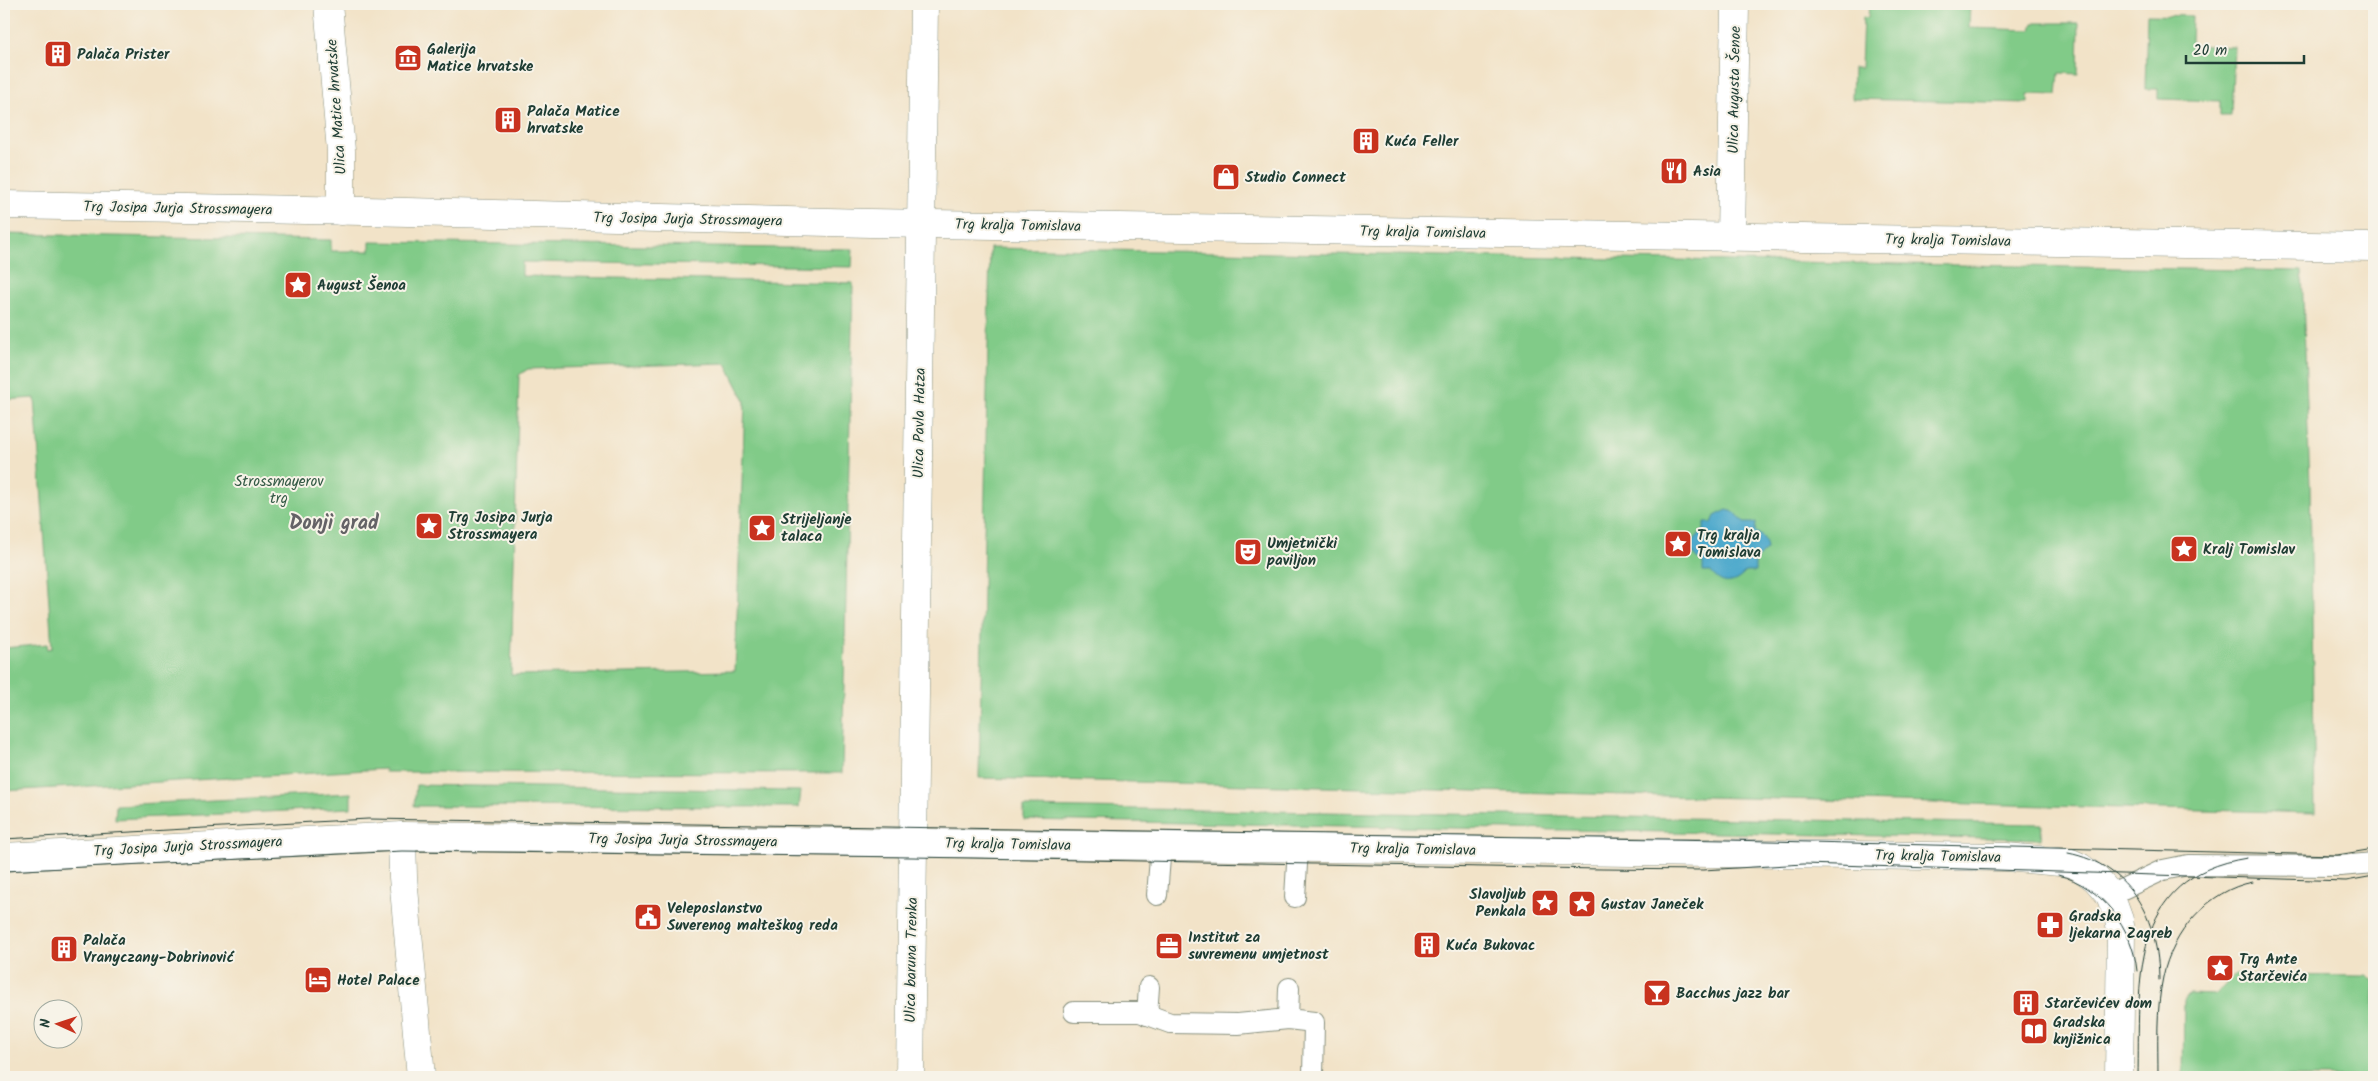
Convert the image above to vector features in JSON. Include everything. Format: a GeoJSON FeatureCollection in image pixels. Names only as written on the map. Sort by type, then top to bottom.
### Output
{"type":"FeatureCollection","features":[{"type":"Feature","properties":{"kind":"street","name":"Ulica Matice hrvatske"},"geometry":{"type":"LineString","coordinates":[[328,4],[341,151],[341,211]]}},
{"type":"Feature","properties":{"kind":"street","name":"Ulica Pavla Hatza"},"geometry":{"type":"LineString","coordinates":[[913,843],[924,4]]}},
{"type":"Feature","properties":{"kind":"street","name":"Ulica Augusta Šenoe"},"geometry":{"type":"LineString","coordinates":[[1732,236],[1735,4]]}},
{"type":"Feature","properties":{"kind":"street","name":"Trg Josipa Jurja Strossmayera"},"geometry":{"type":"LineString","coordinates":[[4,205],[921,224]]}},
{"type":"Feature","properties":{"kind":"street","name":"Trg kralja Tomislava"},"geometry":{"type":"LineString","coordinates":[[921,224],[2374,246]]}},
{"type":"Feature","properties":{"kind":"street","name":"Trg Josipa Jurja Strossmayera"},"geometry":{"type":"LineString","coordinates":[[4,857],[402,836],[913,843]]}},
{"type":"Feature","properties":{"kind":"street"},"geometry":{"type":"LineString","coordinates":[[402,836],[403,877],[421,1077]]}},
{"type":"Feature","properties":{"kind":"street","name":"Trg kralja Tomislava"},"geometry":{"type":"LineString","coordinates":[[913,843],[2006,857],[2071,863],[2096,879],[2110,895]]}},
{"type":"Feature","properties":{"kind":"street","name":"Ulica baruna Trenka"},"geometry":{"type":"LineString","coordinates":[[910,1077],[913,843]]}},
{"type":"Feature","properties":{"kind":"street"},"geometry":{"type":"LineString","coordinates":[[2110,895],[2121,931],[2120,1077]]}},
{"type":"Feature","properties":{"kind":"lane"},"geometry":{"type":"LineString","coordinates":[[1157,894],[1161,846]]}},
{"type":"Feature","properties":{"kind":"lane"},"geometry":{"type":"LineString","coordinates":[[1295,897],[1298,848]]}},
{"type":"Feature","properties":{"kind":"lane"},"geometry":{"type":"LineString","coordinates":[[2110,895],[2163,870],[2188,865],[2340,866],[2374,863]]}},
{"type":"Feature","properties":{"kind":"lane"},"geometry":{"type":"LineString","coordinates":[[1147,1015],[1150,987]]}},
{"type":"Feature","properties":{"kind":"lane"},"geometry":{"type":"LineString","coordinates":[[1288,1019],[1289,988]]}},
{"type":"Feature","properties":{"kind":"lane"},"geometry":{"type":"LineString","coordinates":[[1074,1012],[1140,1012],[1170,1023],[1238,1024],[1288,1019],[1314,1022],[1312,1077]]}},
{"type":"Feature","properties":{"kind":"green space"},"geometry":{"type":"Polygon","coordinates":[[[1869,4],[1970,4],[1969,28],[2031,30],[2033,23],[2079,23],[2078,74],[2059,73],[2057,95],[2028,94],[2028,103],[1852,99],[1853,68],[1861,68],[1863,17],[1868,18],[1869,4]]]}},
{"type":"Feature","properties":{"kind":"green space"},"geometry":{"type":"Polygon","coordinates":[[[2147,15],[2192,16],[2191,45],[2234,47],[2231,116],[2220,116],[2220,101],[2158,99],[2158,89],[2145,89],[2147,15]]]}},
{"type":"Feature","properties":{"kind":"green space","name":"Strossmayerov trg"},"geometry":{"type":"Polygon","coordinates":[[[4,234],[331,240],[331,251],[370,251],[370,242],[853,249],[852,267],[522,262],[522,276],[853,283],[842,773],[385,772],[385,769],[4,791],[4,648],[48,644],[47,649],[52,648],[35,398],[4,400],[4,234]],[[726,363],[528,369],[519,375],[511,675],[735,671],[745,401],[726,363]]]}},
{"type":"Feature","properties":{"kind":"green space","name":"Trg kralja Tomislava"},"geometry":{"type":"Polygon","coordinates":[[[990,248],[2302,271],[2310,484],[2315,813],[979,778],[990,248]]]}},
{"type":"Feature","properties":{"kind":"green space"},"geometry":{"type":"Polygon","coordinates":[[[416,785],[801,791],[799,807],[414,806],[416,785]]]}},
{"type":"Feature","properties":{"kind":"green space"},"geometry":{"type":"Polygon","coordinates":[[[351,793],[351,808],[115,819],[116,805],[351,793]]]}},
{"type":"Feature","properties":{"kind":"green space"},"geometry":{"type":"Polygon","coordinates":[[[1024,807],[2042,824],[2041,839],[1024,820],[1024,807]]]}},
{"type":"Feature","properties":{"kind":"green space"},"geometry":{"type":"Polygon","coordinates":[[[2235,975],[2366,976],[2374,981],[2374,1077],[2183,1077],[2184,1000],[2189,994],[2215,995],[2235,975]]]}},
{"type":"Feature","properties":{"kind":"water"},"geometry":{"type":"Polygon","coordinates":[[[1727,510],[1735,512],[1744,523],[1756,523],[1755,532],[1764,539],[1767,549],[1755,561],[1755,572],[1746,572],[1733,582],[1724,582],[1715,577],[1711,572],[1703,572],[1703,563],[1695,555],[1692,547],[1695,539],[1704,531],[1704,523],[1712,523],[1715,516],[1727,510]]]}},
{"type":"Feature","properties":{"kind":"tram line"},"geometry":{"type":"LineString","coordinates":[[4,839],[368,819],[1728,840],[2337,855],[2374,849]]}},
{"type":"Feature","properties":{"kind":"tram line"},"geometry":{"type":"LineString","coordinates":[[4,871],[402,851],[1703,870],[1804,864],[2346,881],[2374,876]]}},
{"type":"Feature","properties":{"kind":"tram line"},"geometry":{"type":"LineString","coordinates":[[2068,853],[2090,859],[2109,869],[2137,898],[2147,917],[2154,937],[2158,958],[2159,980]]}},
{"type":"Feature","properties":{"kind":"tram line"},"geometry":{"type":"LineString","coordinates":[[2138,1077],[2141,971],[2148,939],[2160,911],[2179,887],[2208,869],[2247,858]]}},
{"type":"Feature","properties":{"kind":"tram line"},"geometry":{"type":"LineString","coordinates":[[2058,875],[2088,889],[2112,911],[2129,939],[2137,971]]}},
{"type":"Feature","properties":{"kind":"tram line"},"geometry":{"type":"LineString","coordinates":[[2158,1077],[2159,1002],[2163,977],[2175,945],[2194,916],[2207,904],[2221,894],[2253,882]]}},
{"type":"Feature","properties":{"kind":"place","name":"Palača Prister"},"geometry":{"type":"Point","coordinates":[58,54]}},
{"type":"Feature","properties":{"kind":"place","name":"Galerija Matice hrvatske"},"geometry":{"type":"Point","coordinates":[408,58]}},
{"type":"Feature","properties":{"kind":"place","name":"Palača Matice hrvatske"},"geometry":{"type":"Point","coordinates":[508,120]}},
{"type":"Feature","properties":{"kind":"place","name":"Kuća Feller"},"geometry":{"type":"Point","coordinates":[1366,141]}},
{"type":"Feature","properties":{"kind":"place","name":"Asia"},"geometry":{"type":"Point","coordinates":[1674,171]}},
{"type":"Feature","properties":{"kind":"place","name":"Studio Connect"},"geometry":{"type":"Point","coordinates":[1226,177]}},
{"type":"Feature","properties":{"kind":"place","name":"August Šenoa"},"geometry":{"type":"Point","coordinates":[298,285]}},
{"type":"Feature","properties":{"kind":"place","name":"Trg Josipa Jurja Strossmayera"},"geometry":{"type":"Point","coordinates":[429,526]}},
{"type":"Feature","properties":{"kind":"place","name":"Strijeljanje talaca"},"geometry":{"type":"Point","coordinates":[762,528]}},
{"type":"Feature","properties":{"kind":"place","name":"Trg kralja Tomislava"},"geometry":{"type":"Point","coordinates":[1678,544]}},
{"type":"Feature","properties":{"kind":"place","name":"Kralj Tomislav"},"geometry":{"type":"Point","coordinates":[2184,549]}},
{"type":"Feature","properties":{"kind":"place","name":"Umjetnički paviljon"},"geometry":{"type":"Point","coordinates":[1248,552]}},
{"type":"Feature","properties":{"kind":"place","name":"Slavoljub Penkala"},"geometry":{"type":"Point","coordinates":[1545,903]}},
{"type":"Feature","properties":{"kind":"place","name":"Gustav Janeček"},"geometry":{"type":"Point","coordinates":[1582,904]}},
{"type":"Feature","properties":{"kind":"place","name":"Veleposlanstvo Suverenog malteškog reda"},"geometry":{"type":"Point","coordinates":[648,917]}},
{"type":"Feature","properties":{"kind":"place","name":"Gradska ljekarna Zagreb"},"geometry":{"type":"Point","coordinates":[2050,925]}},
{"type":"Feature","properties":{"kind":"place","name":"Kuća Bukovac"},"geometry":{"type":"Point","coordinates":[1427,945]}},
{"type":"Feature","properties":{"kind":"place","name":"Institut za suvremenu umjetnost"},"geometry":{"type":"Point","coordinates":[1169,946]}},
{"type":"Feature","properties":{"kind":"place","name":"Palača Vranyczany-Dobrinović"},"geometry":{"type":"Point","coordinates":[64,949]}},
{"type":"Feature","properties":{"kind":"place","name":"Trg Ante Starčevića"},"geometry":{"type":"Point","coordinates":[2220,968]}},
{"type":"Feature","properties":{"kind":"place","name":"Hotel Palace"},"geometry":{"type":"Point","coordinates":[318,980]}},
{"type":"Feature","properties":{"kind":"place","name":"Bacchus jazz bar"},"geometry":{"type":"Point","coordinates":[1657,993]}},
{"type":"Feature","properties":{"kind":"place","name":"Starčevićev dom"},"geometry":{"type":"Point","coordinates":[2026,1003]}},
{"type":"Feature","properties":{"kind":"place","name":"Gradska knjižnica"},"geometry":{"type":"Point","coordinates":[2034,1031]}},
{"type":"Feature","properties":{"kind":"district","name":"Donji grad"},"geometry":{"type":"Point","coordinates":[334,522]}}]}
